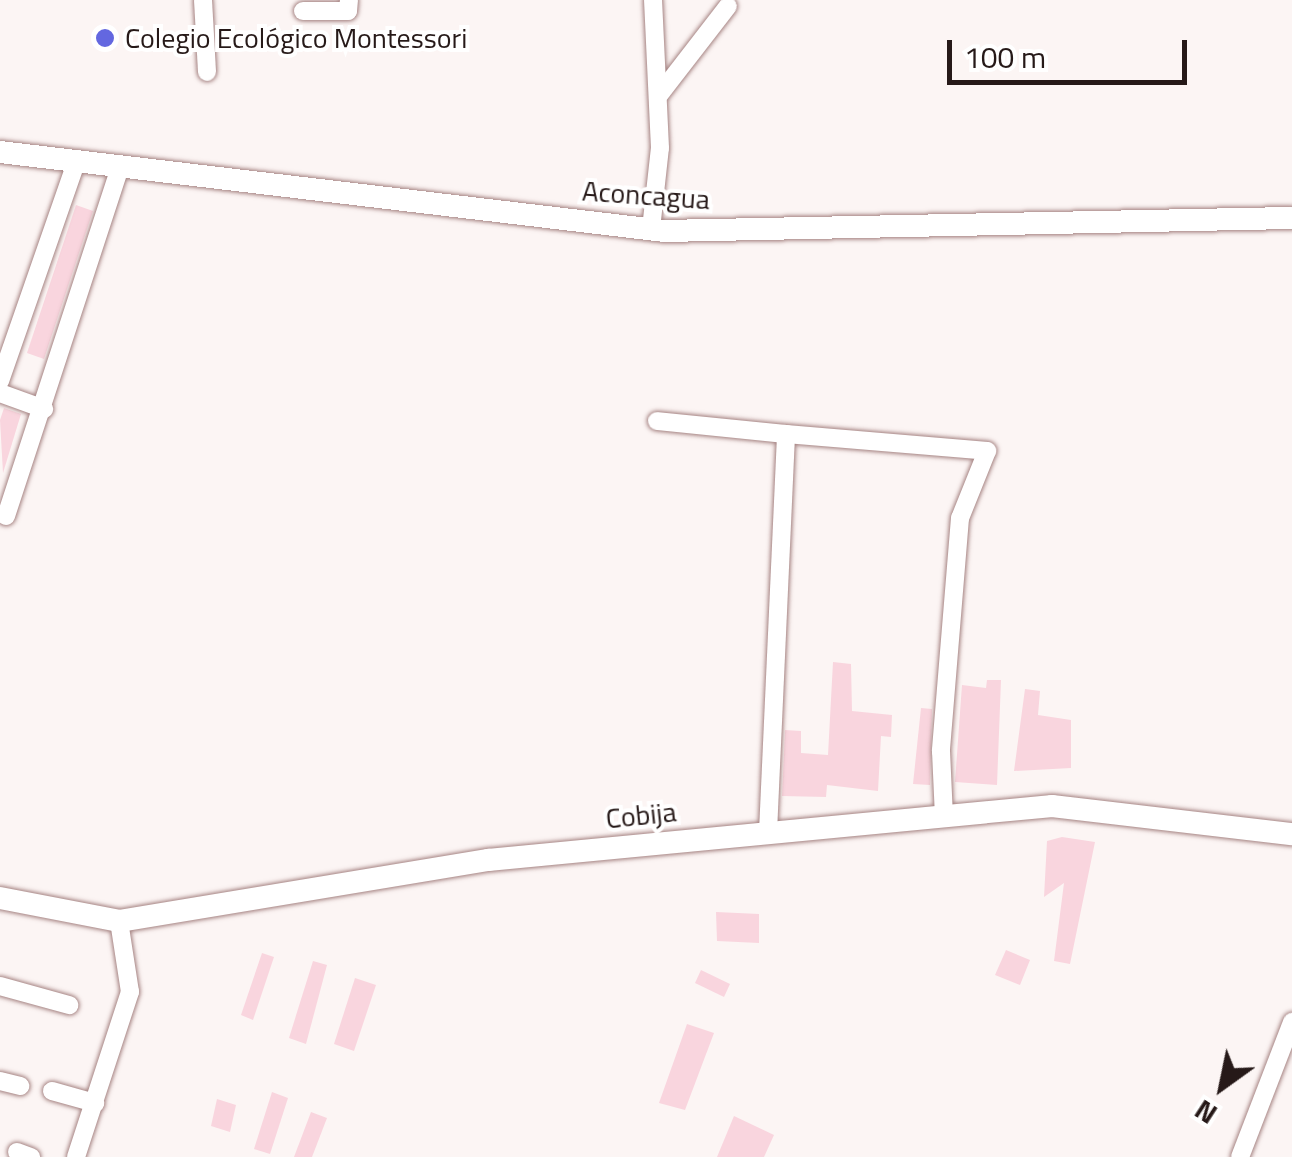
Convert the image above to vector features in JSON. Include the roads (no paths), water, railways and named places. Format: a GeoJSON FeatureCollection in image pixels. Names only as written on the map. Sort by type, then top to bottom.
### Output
{"type":"FeatureCollection","features":[{"type":"Feature","properties":{"kind":"street"},"geometry":{"type":"LineString","coordinates":[[203,0],[207,72]]}},
{"type":"Feature","properties":{"kind":"street"},"geometry":{"type":"LineString","coordinates":[[304,11],[348,11],[349,0]]}},
{"type":"Feature","properties":{"kind":"street"},"geometry":{"type":"LineString","coordinates":[[652,0],[660,94],[652,229]]}},
{"type":"Feature","properties":{"kind":"street"},"geometry":{"type":"LineString","coordinates":[[660,94],[728,6]]}},
{"type":"Feature","properties":{"kind":"street","name":"Aconcagua"},"geometry":{"type":"LineString","coordinates":[[1,155],[121,165],[652,229],[1292,218]]}},
{"type":"Feature","properties":{"kind":"street"},"geometry":{"type":"LineString","coordinates":[[0,381],[76,160]]}},
{"type":"Feature","properties":{"kind":"street"},"geometry":{"type":"LineString","coordinates":[[6,516],[121,165]]}},
{"type":"Feature","properties":{"kind":"street"},"geometry":{"type":"LineString","coordinates":[[0,393],[44,409]]}},
{"type":"Feature","properties":{"kind":"street"},"geometry":{"type":"LineString","coordinates":[[657,421],[987,451],[960,518],[944,816]]}},
{"type":"Feature","properties":{"kind":"street"},"geometry":{"type":"LineString","coordinates":[[768,832],[786,434]]}},
{"type":"Feature","properties":{"kind":"street","name":"Cobija"},"geometry":{"type":"LineString","coordinates":[[0,898],[119,921],[488,860],[1052,806],[1292,834]]}},
{"type":"Feature","properties":{"kind":"street"},"geometry":{"type":"LineString","coordinates":[[76,1157],[130,992],[119,921]]}},
{"type":"Feature","properties":{"kind":"street"},"geometry":{"type":"LineString","coordinates":[[0,986],[69,1004]]}},
{"type":"Feature","properties":{"kind":"street"},"geometry":{"type":"LineString","coordinates":[[1240,1157],[1292,1022]]}},
{"type":"Feature","properties":{"kind":"street"},"geometry":{"type":"LineString","coordinates":[[0,1080],[20,1086]]}},
{"type":"Feature","properties":{"kind":"street"},"geometry":{"type":"LineString","coordinates":[[52,1091],[95,1103]]}},
{"type":"Feature","properties":{"kind":"place","name":"Colegio Ecológico Montessori"},"geometry":{"type":"Point","coordinates":[105,38]}}]}
